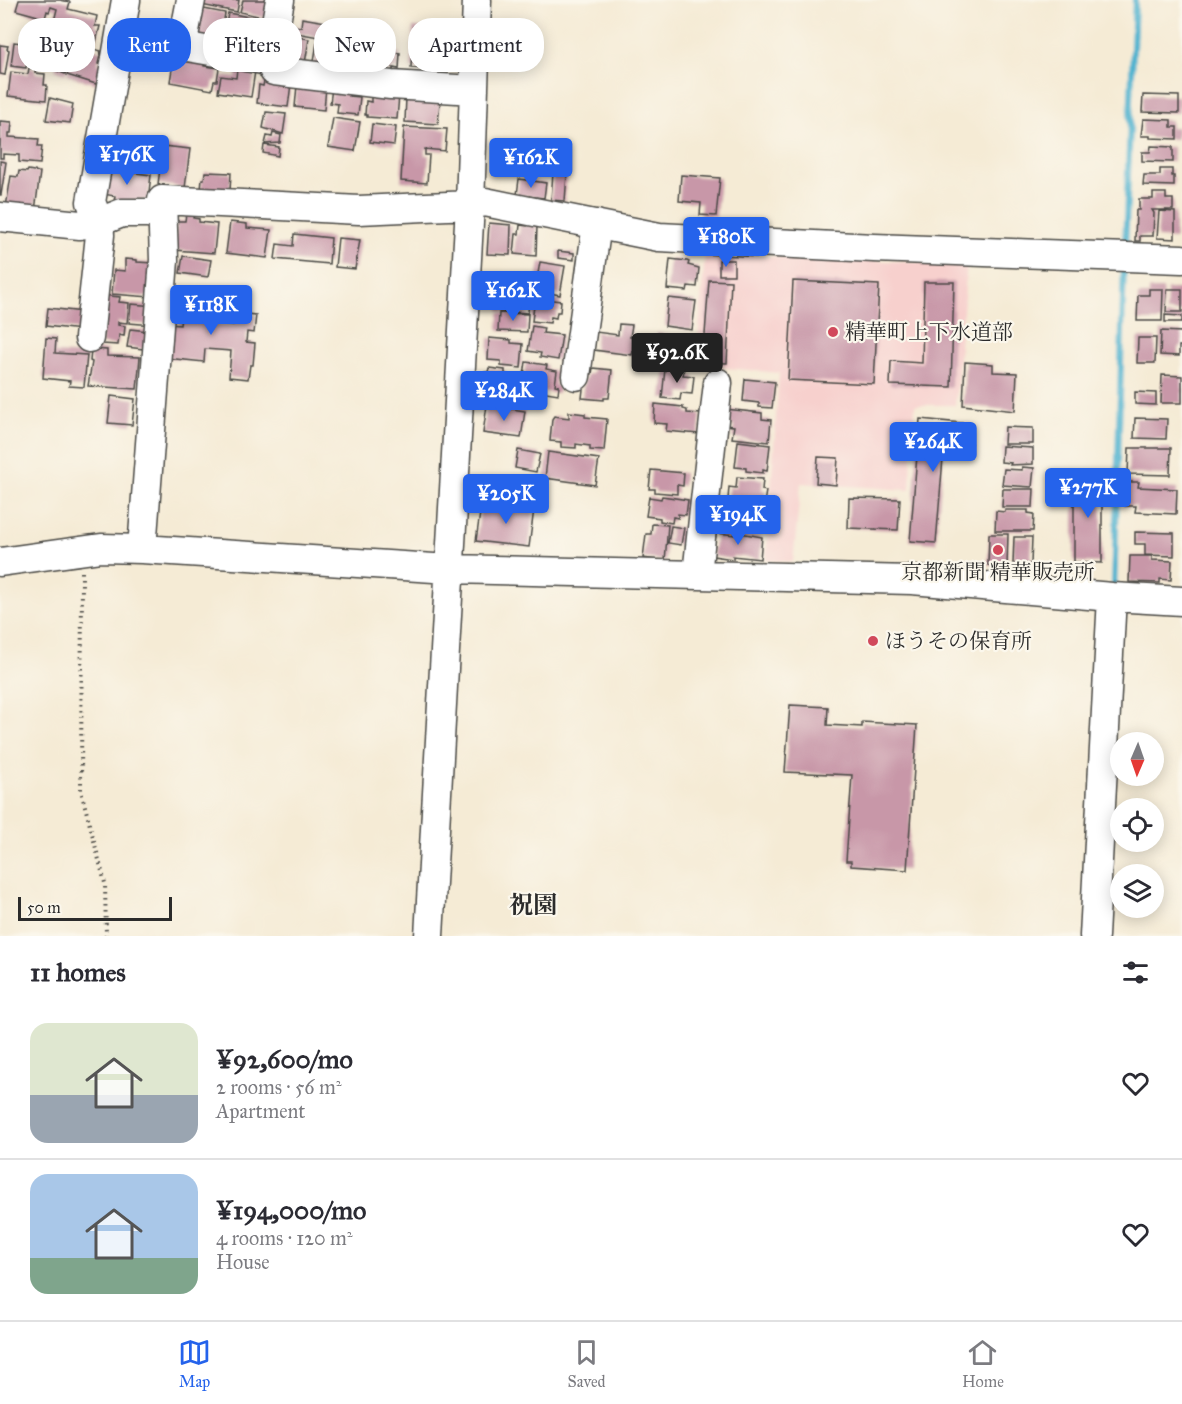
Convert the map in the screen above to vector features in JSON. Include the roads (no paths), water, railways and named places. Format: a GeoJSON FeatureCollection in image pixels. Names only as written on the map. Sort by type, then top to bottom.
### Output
{"type":"FeatureCollection","features":[{"type":"Feature","properties":{"kind":"street"},"geometry":{"type":"LineString","coordinates":[[89,338],[100,235],[99,222],[91,202],[126,0]]}},
{"type":"Feature","properties":{"kind":"street"},"geometry":{"type":"LineString","coordinates":[[191,0],[182,46],[203,50]]}},
{"type":"Feature","properties":{"kind":"street"},"geometry":{"type":"LineString","coordinates":[[276,18],[280,0]]}},
{"type":"Feature","properties":{"kind":"street"},"geometry":{"type":"LineString","coordinates":[[429,936],[470,205],[477,0]]}},
{"type":"Feature","properties":{"kind":"street"},"geometry":{"type":"LineString","coordinates":[[282,72],[391,85],[474,90]]}},
{"type":"Feature","properties":{"kind":"street"},"geometry":{"type":"LineString","coordinates":[[142,549],[164,260],[162,200],[359,210],[470,205],[485,202],[659,237],[762,244],[1182,259]]}},
{"type":"Feature","properties":{"kind":"street"},"geometry":{"type":"LineString","coordinates":[[0,217],[80,225],[99,222],[122,213],[162,213]]}},
{"type":"Feature","properties":{"kind":"street"},"geometry":{"type":"LineString","coordinates":[[576,376],[597,224]]}},
{"type":"Feature","properties":{"kind":"street"},"geometry":{"type":"LineString","coordinates":[[697,574],[718,383]]}},
{"type":"Feature","properties":{"kind":"street"},"geometry":{"type":"LineString","coordinates":[[0,562],[101,548],[142,549],[449,569],[912,580],[1182,601],[1182,594]]}},
{"type":"Feature","properties":{"kind":"street"},"geometry":{"type":"LineString","coordinates":[[1094,936],[1112,597]]}},
{"type":"Feature","properties":{"kind":"waterway"},"geometry":{"type":"LineString","coordinates":[[1125,248],[1135,0]]}},
{"type":"Feature","properties":{"kind":"waterway"},"geometry":{"type":"LineString","coordinates":[[1114,590],[1124,264]]}},
{"type":"Feature","properties":{"kind":"place","name":"精華町上下水道部"},"geometry":{"type":"Point","coordinates":[833,332]}},
{"type":"Feature","properties":{"kind":"place","name":"京都新聞 精華販売所"},"geometry":{"type":"Point","coordinates":[998,550]}},
{"type":"Feature","properties":{"kind":"place","name":"ほうその保育所"},"geometry":{"type":"Point","coordinates":[873,641]}},
{"type":"Feature","properties":{"kind":"district","name":"祝園"},"geometry":{"type":"Point","coordinates":[533,905]}}]}
